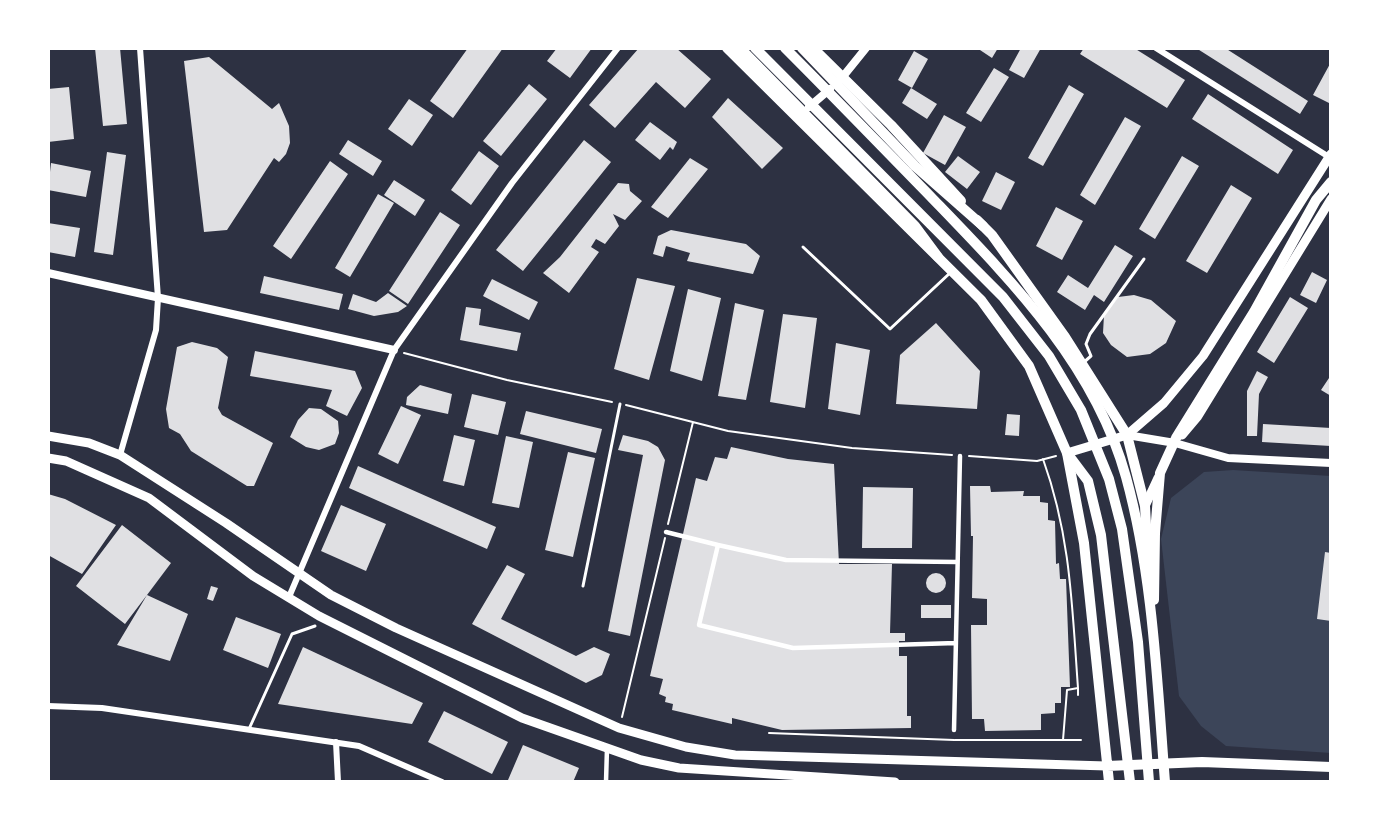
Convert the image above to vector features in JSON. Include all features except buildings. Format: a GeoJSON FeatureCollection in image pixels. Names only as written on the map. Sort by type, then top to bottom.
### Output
{"type":"FeatureCollection","features":[{"type":"Feature","properties":{"kind":"main road"},"geometry":{"type":"LineString","coordinates":[[727,48],[981,300],[1029,366],[1067,453],[1084,543],[1109,782]]}},
{"type":"Feature","properties":{"kind":"main road"},"geometry":{"type":"LineString","coordinates":[[740,48],[915,226],[938,257]]}},
{"type":"Feature","properties":{"kind":"main road"},"geometry":{"type":"LineString","coordinates":[[755,48],[1003,297],[1049,356],[1081,410],[1108,479],[1122,529],[1138,642],[1149,782]]}},
{"type":"Feature","properties":{"kind":"main road"},"geometry":{"type":"LineString","coordinates":[[785,48],[1015,284],[1058,341],[1097,402],[1128,485],[1137,525],[1154,639],[1165,782]]}},
{"type":"Feature","properties":{"kind":"main road"},"geometry":{"type":"LineString","coordinates":[[802,48],[915,166],[983,226]]}},
{"type":"Feature","properties":{"kind":"main road"},"geometry":{"type":"LineString","coordinates":[[813,48],[844,77],[983,226],[1082,364],[1127,435],[1145,506],[1153,655],[1170,782]]}},
{"type":"Feature","properties":{"kind":"main road"},"geometry":{"type":"LineString","coordinates":[[1067,453],[1127,435],[1164,403],[1203,356],[1330,156]]}},
{"type":"Feature","properties":{"kind":"main road"},"geometry":{"type":"LineString","coordinates":[[1154,639],[1155,533],[1160,473],[1176,438],[1254,312],[1316,200],[1331,182]]}},
{"type":"Feature","properties":{"kind":"main road"},"geometry":{"type":"LineString","coordinates":[[1145,506],[1175,443],[1198,416],[1331,199]]}},
{"type":"Feature","properties":{"kind":"main road"},"geometry":{"type":"LineString","coordinates":[[48,436],[89,443],[120,455],[331,595],[396,628],[619,728],[686,747],[735,754],[1107,766],[1168,764],[1331,767]]}},
{"type":"Feature","properties":{"kind":"main road"},"geometry":{"type":"LineString","coordinates":[[1067,453],[1088,481],[1101,535],[1130,782]]}},
{"type":"Feature","properties":{"kind":"main road"},"geometry":{"type":"LineString","coordinates":[[48,458],[66,461],[149,498],[253,576],[319,616],[522,718],[641,760],[680,768],[807,780],[895,782]]}},
{"type":"Feature","properties":{"kind":"street"},"geometry":{"type":"LineString","coordinates":[[120,455],[156,330],[158,298],[140,48]]}},
{"type":"Feature","properties":{"kind":"street"},"geometry":{"type":"LineString","coordinates":[[289,597],[394,350],[512,183],[618,48]]}},
{"type":"Feature","properties":{"kind":"street"},"geometry":{"type":"LineString","coordinates":[[797,117],[844,77],[867,48]]}},
{"type":"Feature","properties":{"kind":"street"},"geometry":{"type":"LineString","coordinates":[[1155,48],[1330,156]]}},
{"type":"Feature","properties":{"kind":"street"},"geometry":{"type":"LineString","coordinates":[[48,273],[394,350]]}},
{"type":"Feature","properties":{"kind":"street"},"geometry":{"type":"LineString","coordinates":[[1127,435],[1175,443],[1228,458],[1331,463]]}},
{"type":"Feature","properties":{"kind":"street"},"geometry":{"type":"LineString","coordinates":[[954,730],[960,456]]}},
{"type":"Feature","properties":{"kind":"street"},"geometry":{"type":"LineString","coordinates":[[666,532],[786,560],[957,562]]}},
{"type":"Feature","properties":{"kind":"street"},"geometry":{"type":"LineString","coordinates":[[718,545],[699,625],[793,648],[956,643]]}},
{"type":"Feature","properties":{"kind":"street"},"geometry":{"type":"LineString","coordinates":[[48,706],[102,708],[359,746],[442,782]]}},
{"type":"Feature","properties":{"kind":"street"},"geometry":{"type":"LineString","coordinates":[[336,742],[338,782]]}},
{"type":"Feature","properties":{"kind":"street"},"geometry":{"type":"LineString","coordinates":[[606,782],[607,748]]}},
{"type":"Feature","properties":{"kind":"lane"},"geometry":{"type":"LineString","coordinates":[[803,247],[890,329],[952,271]]}},
{"type":"Feature","properties":{"kind":"lane"},"geometry":{"type":"LineString","coordinates":[[1082,364],[1091,356],[1086,344],[1090,334],[1144,259]]}},
{"type":"Feature","properties":{"kind":"lane"},"geometry":{"type":"LineString","coordinates":[[583,585],[620,404]]}},
{"type":"Feature","properties":{"kind":"lane"},"geometry":{"type":"LineString","coordinates":[[249,729],[292,634],[315,626]]}},
{"type":"Feature","properties":{"kind":"path"},"geometry":{"type":"LineString","coordinates":[[394,350],[507,380],[620,404],[728,431],[852,448],[960,456],[1043,459],[1067,453]]}},
{"type":"Feature","properties":{"kind":"path"},"geometry":{"type":"LineString","coordinates":[[619,728],[693,422]]}},
{"type":"Feature","properties":{"kind":"path"},"geometry":{"type":"LineString","coordinates":[[1043,459],[1058,502],[1066,543],[1078,695]]}},
{"type":"Feature","properties":{"kind":"path"},"geometry":{"type":"LineString","coordinates":[[1063,740],[1067,690],[1078,688]]}},
{"type":"Feature","properties":{"kind":"path"},"geometry":{"type":"LineString","coordinates":[[954,730],[954,740]]}},
{"type":"Feature","properties":{"kind":"path"},"geometry":{"type":"LineString","coordinates":[[769,734],[954,740],[1081,740]]}},
{"type":"Feature","properties":{"kind":"shaded area"},"geometry":{"type":"Polygon","coordinates":[[[1233,470],[1331,476],[1331,753],[1226,746],[1201,726],[1179,696],[1161,539],[1171,498],[1204,472],[1233,470]]]}}]}
